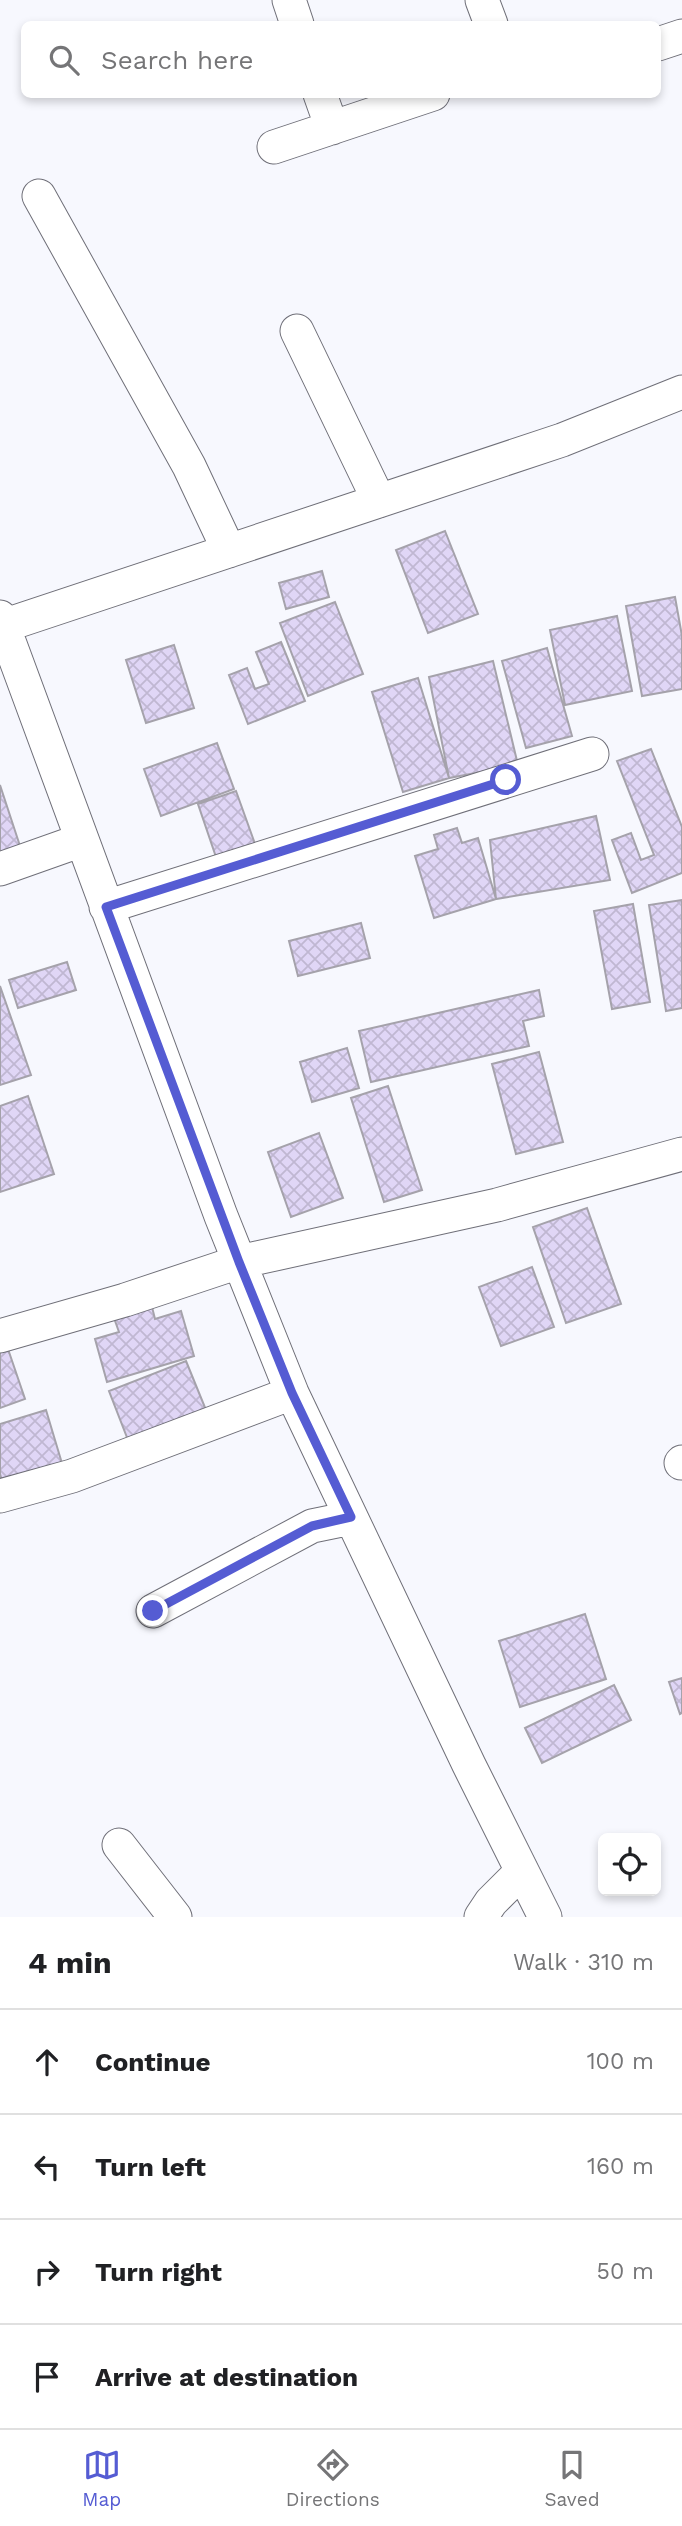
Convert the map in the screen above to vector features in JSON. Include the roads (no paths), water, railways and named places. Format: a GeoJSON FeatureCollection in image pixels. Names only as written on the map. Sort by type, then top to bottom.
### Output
{"type":"FeatureCollection","features":[{"type":"Feature","properties":{"kind":"street"},"geometry":{"type":"LineString","coordinates":[[289,0],[296,21]]}},
{"type":"Feature","properties":{"kind":"street"},"geometry":{"type":"LineString","coordinates":[[482,0],[490,21]]}},
{"type":"Feature","properties":{"kind":"street"},"geometry":{"type":"LineString","coordinates":[[661,43],[682,36]]}},
{"type":"Feature","properties":{"kind":"street"},"geometry":{"type":"LineString","coordinates":[[321,98],[332,128]]}},
{"type":"Feature","properties":{"kind":"street"},"geometry":{"type":"LineString","coordinates":[[274,147],[421,98]]}},
{"type":"Feature","properties":{"kind":"street"},"geometry":{"type":"LineString","coordinates":[[38,196],[189,466],[229,551]]}},
{"type":"Feature","properties":{"kind":"street"},"geometry":{"type":"LineString","coordinates":[[297,331],[379,501]]}},
{"type":"Feature","properties":{"kind":"street"},"geometry":{"type":"LineString","coordinates":[[545,1917],[292,1393],[239,1262],[1,623],[229,551],[562,440],[682,392]]}},
{"type":"Feature","properties":{"kind":"street"},"geometry":{"type":"LineString","coordinates":[[106,907],[592,754]]}},
{"type":"Feature","properties":{"kind":"street"},"geometry":{"type":"LineString","coordinates":[[0,869],[82,840]]}},
{"type":"Feature","properties":{"kind":"street"},"geometry":{"type":"LineString","coordinates":[[0,1336],[125,1300],[239,1262],[497,1205],[682,1154]]}},
{"type":"Feature","properties":{"kind":"street"},"geometry":{"type":"LineString","coordinates":[[0,1496],[72,1476],[292,1393]]}},
{"type":"Feature","properties":{"kind":"street"},"geometry":{"type":"LineString","coordinates":[[153,1611],[312,1526],[351,1517]]}},
{"type":"Feature","properties":{"kind":"street"},"geometry":{"type":"LineString","coordinates":[[119,1845],[175,1917]]}},
{"type":"Feature","properties":{"kind":"street"},"geometry":{"type":"LineString","coordinates":[[481,1917],[491,1902],[522,1871]]}}]}
